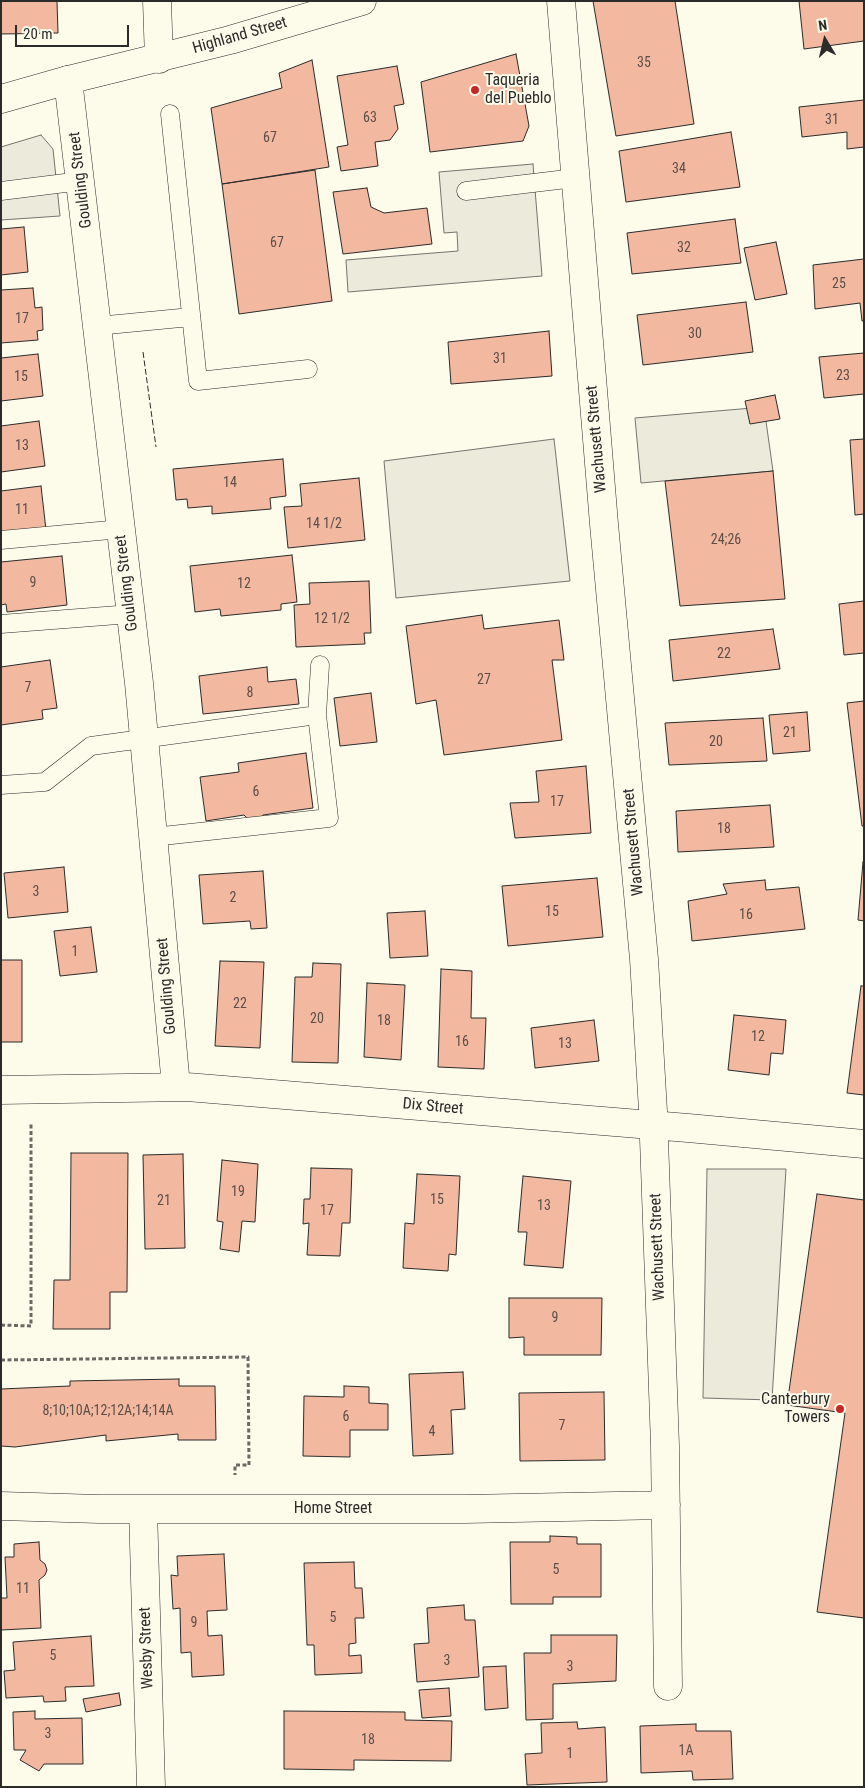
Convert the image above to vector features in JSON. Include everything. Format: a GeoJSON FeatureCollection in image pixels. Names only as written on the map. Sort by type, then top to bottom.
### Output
{"type":"FeatureCollection","features":[{"type":"Feature","properties":{"kind":"main road"},"geometry":{"type":"LineString","coordinates":[[157,1],[159,59]]}},
{"type":"Feature","properties":{"kind":"main road","name":"Highland Street"},"geometry":{"type":"LineString","coordinates":[[1,99],[68,80],[230,40],[362,1]]}},
{"type":"Feature","properties":{"kind":"main road","name":"Wachusett Street"},"geometry":{"type":"LineString","coordinates":[[561,1],[605,531],[643,942],[653,1125],[665,1446],[668,1686]]}},
{"type":"Feature","properties":{"kind":"main road","name":"Goulding Street"},"geometry":{"type":"LineString","coordinates":[[68,80],[131,614],[176,1086]]}},
{"type":"Feature","properties":{"kind":"main road","name":"Dix Street"},"geometry":{"type":"LineString","coordinates":[[1,1090],[176,1086],[864,1144]]}},
{"type":"Feature","properties":{"kind":"main road","name":"Home Street"},"geometry":{"type":"LineString","coordinates":[[1,1506],[143,1509],[465,1509],[666,1505]]}},
{"type":"Feature","properties":{"kind":"main road","name":"Wesby Street"},"geometry":{"type":"LineString","coordinates":[[143,1509],[150,1787]]}},
{"type":"Feature","properties":{"kind":"lane"},"geometry":{"type":"LineString","coordinates":[[170,114],[198,381],[308,369]]}},
{"type":"Feature","properties":{"kind":"lane"},"geometry":{"type":"LineString","coordinates":[[466,191],[576,178]]}},
{"type":"Feature","properties":{"kind":"lane"},"geometry":{"type":"LineString","coordinates":[[1,192],[81,181]]}},
{"type":"Feature","properties":{"kind":"lane"},"geometry":{"type":"LineString","coordinates":[[98,326],[191,317]]}},
{"type":"Feature","properties":{"kind":"lane"},"geometry":{"type":"LineString","coordinates":[[1,540],[121,529]]}},
{"type":"Feature","properties":{"kind":"lane"},"geometry":{"type":"LineString","coordinates":[[1,624],[131,614]]}},
{"type":"Feature","properties":{"kind":"lane"},"geometry":{"type":"LineString","coordinates":[[153,837],[329,818],[316,716],[320,665]]}},
{"type":"Feature","properties":{"kind":"lane"},"geometry":{"type":"LineString","coordinates":[[1,785],[45,782],[91,746],[316,716]]}},
{"type":"Feature","properties":{"kind":"path"},"geometry":{"type":"LineString","coordinates":[[1,1326],[31,1326],[31,1120]]}},
{"type":"Feature","properties":{"kind":"path"},"geometry":{"type":"LineString","coordinates":[[1,1360],[248,1357],[249,1465],[235,1465],[235,1476]]}},
{"type":"Feature","properties":{"kind":"shaded area"},"geometry":{"type":"Polygon","coordinates":[[[41,135],[53,149],[60,216],[1,220],[1,147],[41,135]]]}},
{"type":"Feature","properties":{"kind":"shaded area"},"geometry":{"type":"Polygon","coordinates":[[[533,164],[542,276],[348,292],[346,260],[458,251],[457,232],[444,233],[439,172],[533,164]]]}},
{"type":"Feature","properties":{"kind":"shaded area"},"geometry":{"type":"Polygon","coordinates":[[[764,407],[773,471],[641,483],[635,418],[764,407]]]}},
{"type":"Feature","properties":{"kind":"shaded area"},"geometry":{"type":"Polygon","coordinates":[[[554,439],[570,581],[396,598],[384,461],[554,439]]]}},
{"type":"Feature","properties":{"kind":"shaded area"},"geometry":{"type":"Polygon","coordinates":[[[707,1169],[786,1169],[772,1400],[703,1398],[707,1169]]]}},
{"type":"Feature","properties":{"kind":"building"},"geometry":{"type":"Polygon","coordinates":[[[1,1],[57,1],[58,33],[1,34],[1,1]]]}},
{"type":"Feature","properties":{"kind":"building"},"geometry":{"type":"Polygon","coordinates":[[[593,1],[675,1],[694,124],[616,136],[593,1]]]}},
{"type":"Feature","properties":{"kind":"building"},"geometry":{"type":"Polygon","coordinates":[[[799,1],[864,1],[864,41],[804,49],[799,1]]]}},
{"type":"Feature","properties":{"kind":"building"},"geometry":{"type":"Polygon","coordinates":[[[516,54],[529,126],[523,141],[430,152],[421,82],[516,54]]]}},
{"type":"Feature","properties":{"kind":"building"},"geometry":{"type":"Polygon","coordinates":[[[312,60],[329,167],[222,184],[211,108],[282,88],[279,73],[312,60]]]}},
{"type":"Feature","properties":{"kind":"building"},"geometry":{"type":"Polygon","coordinates":[[[397,66],[404,104],[394,106],[398,129],[390,140],[375,142],[378,166],[341,171],[337,147],[348,145],[337,76],[397,66]]]}},
{"type":"Feature","properties":{"kind":"building"},"geometry":{"type":"Polygon","coordinates":[[[864,100],[864,147],[847,149],[847,132],[802,137],[799,107],[864,100]]]}},
{"type":"Feature","properties":{"kind":"building"},"geometry":{"type":"Polygon","coordinates":[[[731,132],[740,187],[626,202],[619,151],[731,132]]]}},
{"type":"Feature","properties":{"kind":"building"},"geometry":{"type":"Polygon","coordinates":[[[315,170],[332,301],[239,314],[222,184],[315,170]]]}},
{"type":"Feature","properties":{"kind":"building"},"geometry":{"type":"Polygon","coordinates":[[[367,188],[371,207],[384,213],[427,208],[432,244],[343,254],[333,192],[367,188]]]}},
{"type":"Feature","properties":{"kind":"building"},"geometry":{"type":"Polygon","coordinates":[[[735,219],[741,263],[632,274],[627,233],[735,219]]]}},
{"type":"Feature","properties":{"kind":"building"},"geometry":{"type":"Polygon","coordinates":[[[24,227],[28,272],[1,275],[1,229],[24,227]]]}},
{"type":"Feature","properties":{"kind":"building"},"geometry":{"type":"Polygon","coordinates":[[[776,242],[787,294],[755,300],[744,248],[776,242]]]}},
{"type":"Feature","properties":{"kind":"building"},"geometry":{"type":"Polygon","coordinates":[[[864,259],[864,321],[862,321],[860,303],[815,309],[813,265],[864,259]]]}},
{"type":"Feature","properties":{"kind":"building"},"geometry":{"type":"Polygon","coordinates":[[[33,288],[35,308],[42,307],[43,330],[37,331],[38,340],[1,343],[1,290],[33,288]]]}},
{"type":"Feature","properties":{"kind":"building"},"geometry":{"type":"Polygon","coordinates":[[[746,302],[753,352],[643,365],[637,315],[746,302]]]}},
{"type":"Feature","properties":{"kind":"building"},"geometry":{"type":"Polygon","coordinates":[[[549,331],[552,376],[451,384],[448,342],[549,331]]]}},
{"type":"Feature","properties":{"kind":"building"},"geometry":{"type":"Polygon","coordinates":[[[864,353],[864,394],[824,398],[819,357],[864,353]]]}},
{"type":"Feature","properties":{"kind":"building"},"geometry":{"type":"Polygon","coordinates":[[[38,354],[43,396],[1,401],[1,358],[38,354]]]}},
{"type":"Feature","properties":{"kind":"building"},"geometry":{"type":"Polygon","coordinates":[[[775,395],[780,419],[750,424],[745,401],[775,395]]]}},
{"type":"Feature","properties":{"kind":"building"},"geometry":{"type":"Polygon","coordinates":[[[39,421],[45,466],[1,472],[1,426],[39,421]]]}},
{"type":"Feature","properties":{"kind":"building"},"geometry":{"type":"Polygon","coordinates":[[[864,439],[864,514],[855,515],[850,440],[864,439]]]}},
{"type":"Feature","properties":{"kind":"building"},"geometry":{"type":"Polygon","coordinates":[[[283,459],[286,496],[270,498],[271,509],[212,514],[212,506],[188,508],[187,499],[176,500],[173,469],[283,459]]]}},
{"type":"Feature","properties":{"kind":"building"},"geometry":{"type":"Polygon","coordinates":[[[773,471],[785,599],[680,606],[665,481],[773,471]]]}},
{"type":"Feature","properties":{"kind":"building"},"geometry":{"type":"Polygon","coordinates":[[[359,478],[365,540],[288,548],[284,507],[302,506],[300,484],[359,478]]]}},
{"type":"Feature","properties":{"kind":"building"},"geometry":{"type":"Polygon","coordinates":[[[41,486],[46,530],[1,535],[1,491],[41,486]]]}},
{"type":"Feature","properties":{"kind":"building"},"geometry":{"type":"Polygon","coordinates":[[[292,555],[297,602],[281,604],[281,610],[221,616],[220,609],[195,612],[190,566],[292,555]]]}},
{"type":"Feature","properties":{"kind":"building"},"geometry":{"type":"Polygon","coordinates":[[[62,556],[67,605],[7,612],[6,604],[1,605],[1,562],[62,556]]]}},
{"type":"Feature","properties":{"kind":"building"},"geometry":{"type":"Polygon","coordinates":[[[369,581],[371,633],[364,633],[365,644],[296,647],[294,605],[310,604],[309,583],[369,581]]]}},
{"type":"Feature","properties":{"kind":"building"},"geometry":{"type":"Polygon","coordinates":[[[864,601],[864,653],[844,655],[839,604],[864,601]]]}},
{"type":"Feature","properties":{"kind":"building"},"geometry":{"type":"Polygon","coordinates":[[[482,615],[484,629],[559,620],[564,660],[552,660],[562,740],[444,755],[436,700],[416,704],[406,626],[482,615]]]}},
{"type":"Feature","properties":{"kind":"building"},"geometry":{"type":"Polygon","coordinates":[[[773,629],[780,669],[673,681],[669,640],[773,629]]]}},
{"type":"Feature","properties":{"kind":"building"},"geometry":{"type":"Polygon","coordinates":[[[50,660],[57,708],[42,710],[43,719],[1,725],[1,667],[50,660]]]}},
{"type":"Feature","properties":{"kind":"building"},"geometry":{"type":"Polygon","coordinates":[[[267,667],[268,682],[296,679],[299,704],[203,714],[199,676],[267,667]]]}},
{"type":"Feature","properties":{"kind":"building"},"geometry":{"type":"Polygon","coordinates":[[[371,693],[377,742],[340,746],[334,698],[371,693]]]}},
{"type":"Feature","properties":{"kind":"building"},"geometry":{"type":"Polygon","coordinates":[[[864,701],[864,826],[862,826],[847,703],[864,701]]]}},
{"type":"Feature","properties":{"kind":"building"},"geometry":{"type":"Polygon","coordinates":[[[807,712],[810,751],[773,754],[769,715],[807,712]]]}},
{"type":"Feature","properties":{"kind":"building"},"geometry":{"type":"Polygon","coordinates":[[[763,718],[767,761],[669,765],[665,723],[763,718]]]}},
{"type":"Feature","properties":{"kind":"building"},"geometry":{"type":"Polygon","coordinates":[[[306,753],[313,808],[263,815],[260,820],[249,820],[244,815],[206,821],[200,777],[239,772],[238,763],[306,753]]]}},
{"type":"Feature","properties":{"kind":"building"},"geometry":{"type":"Polygon","coordinates":[[[586,766],[591,833],[515,838],[510,803],[539,802],[536,771],[586,766]]]}},
{"type":"Feature","properties":{"kind":"building"},"geometry":{"type":"Polygon","coordinates":[[[770,805],[774,847],[678,852],[676,811],[770,805]]]}},
{"type":"Feature","properties":{"kind":"building"},"geometry":{"type":"Polygon","coordinates":[[[864,862],[864,921],[858,920],[864,862]]]}},
{"type":"Feature","properties":{"kind":"building"},"geometry":{"type":"Polygon","coordinates":[[[64,867],[68,912],[8,918],[4,873],[64,867]]]}},
{"type":"Feature","properties":{"kind":"building"},"geometry":{"type":"Polygon","coordinates":[[[263,871],[267,928],[251,929],[250,921],[203,924],[199,875],[263,871]]]}},
{"type":"Feature","properties":{"kind":"building"},"geometry":{"type":"Polygon","coordinates":[[[597,878],[603,937],[508,946],[502,886],[597,878]]]}},
{"type":"Feature","properties":{"kind":"building"},"geometry":{"type":"Polygon","coordinates":[[[765,880],[766,890],[799,887],[805,929],[692,941],[688,901],[727,894],[723,884],[765,880]]]}},
{"type":"Feature","properties":{"kind":"building"},"geometry":{"type":"Polygon","coordinates":[[[425,911],[428,956],[390,958],[387,913],[425,911]]]}},
{"type":"Feature","properties":{"kind":"building"},"geometry":{"type":"Polygon","coordinates":[[[91,927],[97,972],[60,976],[54,931],[91,927]]]}},
{"type":"Feature","properties":{"kind":"building"},"geometry":{"type":"Polygon","coordinates":[[[1,960],[22,960],[22,1042],[1,1042],[1,960]]]}},
{"type":"Feature","properties":{"kind":"building"},"geometry":{"type":"Polygon","coordinates":[[[220,961],[264,962],[260,1048],[215,1046],[220,961]]]}},
{"type":"Feature","properties":{"kind":"building"},"geometry":{"type":"Polygon","coordinates":[[[313,963],[341,964],[338,1063],[292,1062],[295,977],[312,977],[313,963]]]}},
{"type":"Feature","properties":{"kind":"building"},"geometry":{"type":"Polygon","coordinates":[[[441,969],[472,971],[471,1018],[486,1018],[484,1069],[438,1067],[441,969]]]}},
{"type":"Feature","properties":{"kind":"building"},"geometry":{"type":"Polygon","coordinates":[[[367,983],[405,985],[401,1060],[364,1057],[367,983]]]}},
{"type":"Feature","properties":{"kind":"building"},"geometry":{"type":"Polygon","coordinates":[[[861,986],[864,986],[864,1095],[847,1093],[861,986]]]}},
{"type":"Feature","properties":{"kind":"building"},"geometry":{"type":"Polygon","coordinates":[[[734,1015],[786,1020],[783,1054],[771,1053],[769,1075],[728,1070],[734,1015]]]}},
{"type":"Feature","properties":{"kind":"building"},"geometry":{"type":"Polygon","coordinates":[[[594,1020],[599,1061],[535,1068],[531,1028],[594,1020]]]}},
{"type":"Feature","properties":{"kind":"building"},"geometry":{"type":"Polygon","coordinates":[[[71,1153],[128,1153],[127,1292],[110,1292],[110,1329],[53,1329],[54,1280],[70,1280],[71,1153]]]}},
{"type":"Feature","properties":{"kind":"building"},"geometry":{"type":"Polygon","coordinates":[[[183,1154],[185,1248],[145,1249],[143,1155],[183,1154]]]}},
{"type":"Feature","properties":{"kind":"building"},"geometry":{"type":"Polygon","coordinates":[[[222,1160],[258,1164],[255,1222],[242,1221],[239,1252],[220,1249],[223,1222],[217,1221],[222,1160]]]}},
{"type":"Feature","properties":{"kind":"building"},"geometry":{"type":"Polygon","coordinates":[[[311,1168],[352,1169],[350,1223],[342,1223],[340,1256],[307,1255],[309,1223],[303,1224],[304,1199],[310,1199],[311,1168]]]}},
{"type":"Feature","properties":{"kind":"building"},"geometry":{"type":"Polygon","coordinates":[[[417,1174],[460,1176],[456,1255],[449,1254],[448,1271],[403,1268],[405,1223],[414,1224],[417,1174]]]}},
{"type":"Feature","properties":{"kind":"building"},"geometry":{"type":"Polygon","coordinates":[[[523,1176],[571,1181],[563,1268],[524,1265],[527,1232],[518,1232],[523,1176]]]}},
{"type":"Feature","properties":{"kind":"building","name":"Canterbury Towers"},"geometry":{"type":"Polygon","coordinates":[[[817,1194],[864,1200],[864,1618],[817,1612],[845,1413],[787,1405],[817,1194]]]}},
{"type":"Feature","properties":{"kind":"building"},"geometry":{"type":"Polygon","coordinates":[[[509,1298],[602,1298],[601,1355],[524,1355],[524,1337],[509,1338],[509,1298]]]}},
{"type":"Feature","properties":{"kind":"building"},"geometry":{"type":"Polygon","coordinates":[[[463,1372],[465,1409],[451,1410],[453,1454],[413,1456],[409,1374],[463,1372]]]}},
{"type":"Feature","properties":{"kind":"building"},"geometry":{"type":"Polygon","coordinates":[[[179,1379],[179,1386],[215,1386],[216,1440],[178,1440],[178,1434],[106,1441],[106,1435],[15,1447],[1,1446],[1,1389],[70,1386],[70,1381],[179,1379]]]}},
{"type":"Feature","properties":{"kind":"building"},"geometry":{"type":"Polygon","coordinates":[[[344,1386],[369,1387],[369,1403],[388,1404],[388,1430],[350,1430],[350,1457],[303,1456],[304,1396],[344,1397],[344,1386]]]}},
{"type":"Feature","properties":{"kind":"building"},"geometry":{"type":"Polygon","coordinates":[[[604,1392],[605,1460],[520,1461],[519,1393],[604,1392]]]}},
{"type":"Feature","properties":{"kind":"building"},"geometry":{"type":"Polygon","coordinates":[[[550,1536],[577,1537],[577,1544],[601,1544],[601,1597],[553,1597],[553,1604],[511,1604],[510,1542],[550,1542],[550,1536]]]}},
{"type":"Feature","properties":{"kind":"building"},"geometry":{"type":"Polygon","coordinates":[[[39,1542],[40,1560],[45,1564],[47,1570],[45,1575],[39,1580],[41,1628],[1,1630],[1,1598],[7,1598],[5,1557],[14,1557],[14,1544],[39,1542]]]}},
{"type":"Feature","properties":{"kind":"building"},"geometry":{"type":"Polygon","coordinates":[[[224,1554],[227,1610],[207,1611],[208,1636],[222,1635],[224,1675],[192,1677],[191,1652],[181,1653],[180,1608],[173,1609],[171,1575],[178,1576],[177,1556],[224,1554]]]}},
{"type":"Feature","properties":{"kind":"building"},"geometry":{"type":"Polygon","coordinates":[[[354,1562],[355,1588],[362,1588],[364,1618],[355,1618],[356,1643],[349,1644],[349,1656],[361,1655],[362,1673],[315,1675],[314,1645],[307,1645],[304,1563],[354,1562]]]}},
{"type":"Feature","properties":{"kind":"building"},"geometry":{"type":"Polygon","coordinates":[[[464,1605],[465,1620],[475,1620],[479,1677],[417,1682],[414,1644],[429,1643],[427,1608],[464,1605]]]}},
{"type":"Feature","properties":{"kind":"building"},"geometry":{"type":"Polygon","coordinates":[[[551,1635],[617,1635],[616,1681],[553,1684],[553,1719],[526,1720],[524,1653],[551,1653],[551,1635]]]}},
{"type":"Feature","properties":{"kind":"building"},"geometry":{"type":"Polygon","coordinates":[[[91,1636],[94,1686],[65,1687],[66,1701],[44,1702],[43,1696],[6,1698],[4,1671],[15,1670],[13,1642],[91,1636]]]}},
{"type":"Feature","properties":{"kind":"building"},"geometry":{"type":"Polygon","coordinates":[[[506,1666],[508,1708],[485,1710],[483,1667],[506,1666]]]}},
{"type":"Feature","properties":{"kind":"building"},"geometry":{"type":"Polygon","coordinates":[[[449,1688],[451,1716],[422,1718],[419,1690],[449,1688]]]}},
{"type":"Feature","properties":{"kind":"building"},"geometry":{"type":"Polygon","coordinates":[[[119,1693],[121,1705],[86,1712],[83,1699],[119,1693]]]}},
{"type":"Feature","properties":{"kind":"building"},"geometry":{"type":"Polygon","coordinates":[[[35,1711],[35,1719],[82,1718],[83,1764],[44,1764],[39,1771],[20,1760],[26,1750],[14,1750],[13,1712],[35,1711]]]}},
{"type":"Feature","properties":{"kind":"building"},"geometry":{"type":"Polygon","coordinates":[[[284,1711],[405,1712],[405,1720],[452,1721],[451,1761],[354,1760],[354,1770],[284,1769],[284,1711]]]}},
{"type":"Feature","properties":{"kind":"building"},"geometry":{"type":"Polygon","coordinates":[[[577,1722],[578,1729],[605,1727],[607,1782],[527,1785],[525,1754],[542,1753],[541,1723],[577,1722]]]}},
{"type":"Feature","properties":{"kind":"building"},"geometry":{"type":"Polygon","coordinates":[[[696,1724],[696,1731],[731,1731],[733,1779],[693,1780],[692,1771],[641,1773],[640,1726],[696,1724]]]}},
{"type":"Feature","properties":{"kind":"fence"},"geometry":{"type":"LineString","coordinates":[[143,352],[156,447]]}},
{"type":"Feature","properties":{"kind":"place","name":"Taqueria del Pueblo"},"geometry":{"type":"Point","coordinates":[475,90]}},
{"type":"Feature","properties":{"kind":"place","name":"Canterbury Towers"},"geometry":{"type":"Point","coordinates":[840,1409]}}]}
